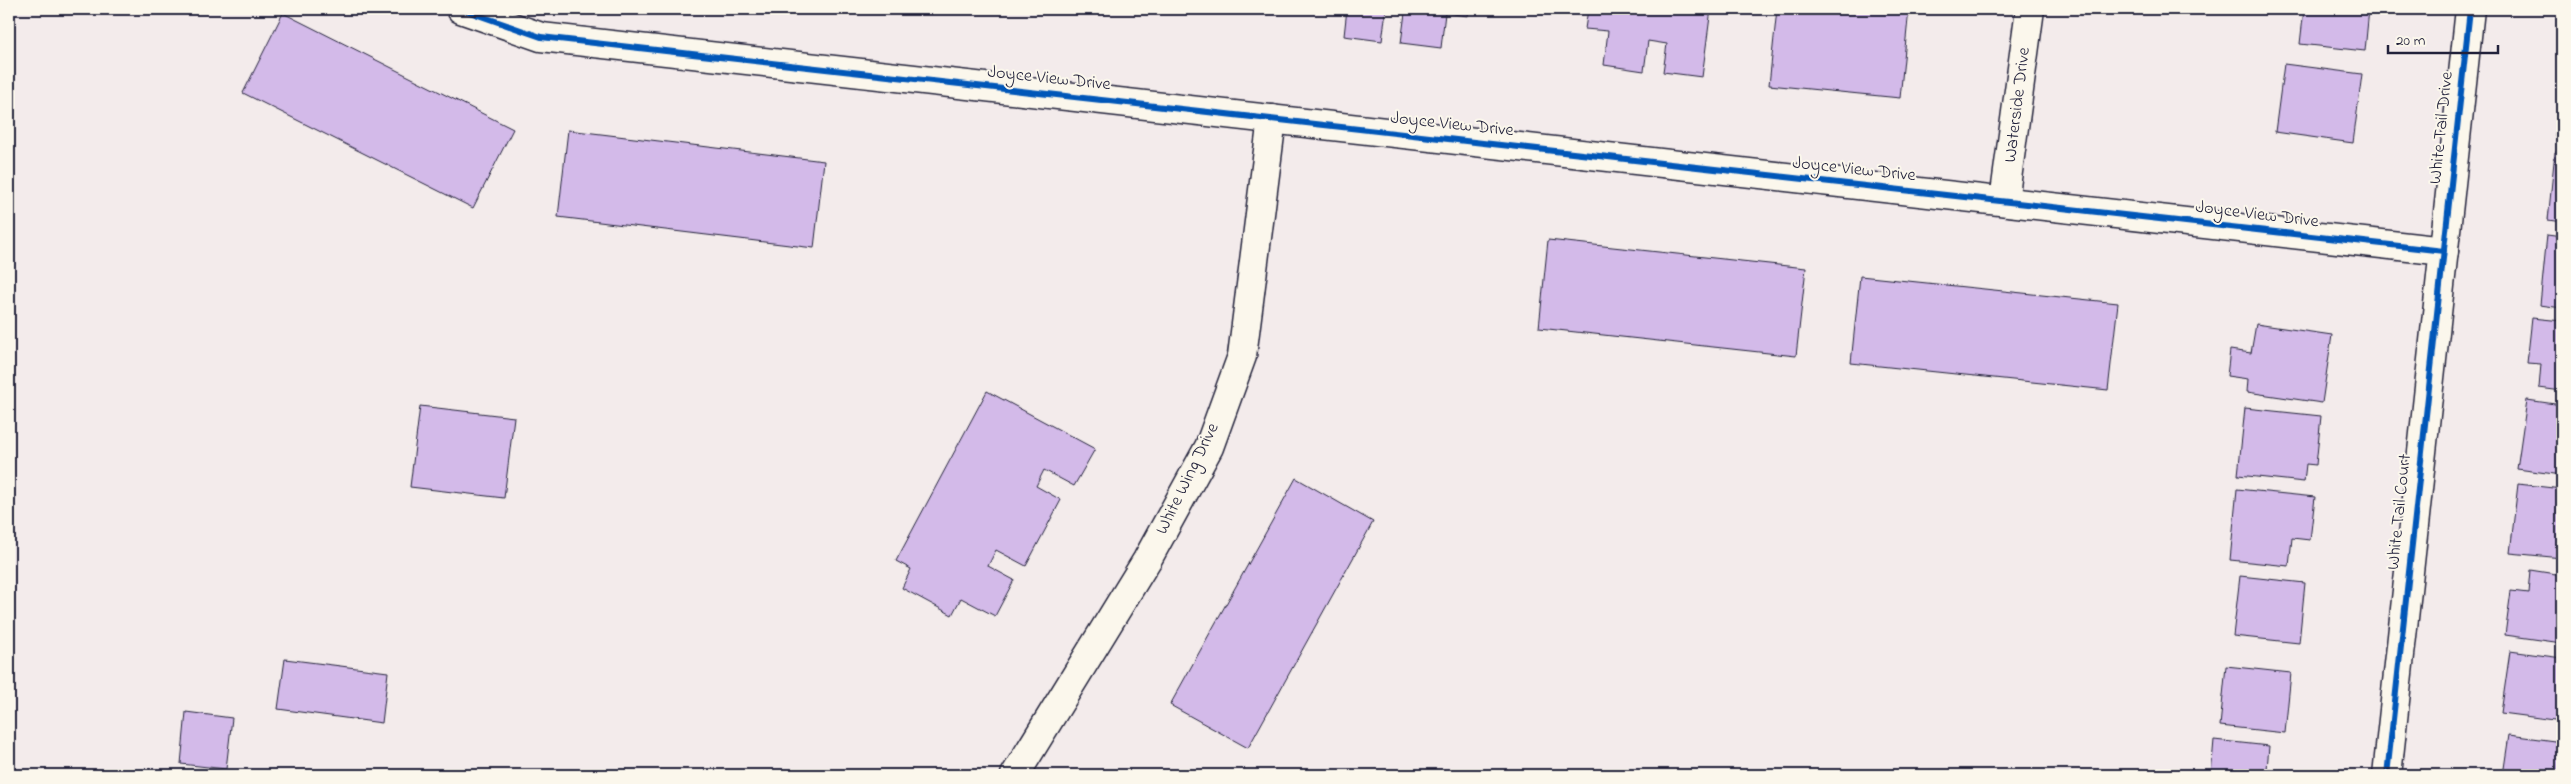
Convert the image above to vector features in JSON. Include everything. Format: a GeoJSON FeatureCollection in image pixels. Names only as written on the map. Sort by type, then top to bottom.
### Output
{"type":"FeatureCollection","features":[{"type":"Feature","properties":{"kind":"street","name":"Joyce View Drive"},"geometry":{"type":"LineString","coordinates":[[461,9],[541,37],[2444,251]]}},
{"type":"Feature","properties":{"kind":"street","name":"Waterside Drive"},"geometry":{"type":"LineString","coordinates":[[2004,201],[2030,9]]}},
{"type":"Feature","properties":{"kind":"street","name":"White Tail Drive"},"geometry":{"type":"LineString","coordinates":[[2444,251],[2470,9]]}},
{"type":"Feature","properties":{"kind":"street","name":"White Wing Drive"},"geometry":{"type":"LineString","coordinates":[[1015,775],[1147,560],[1208,447],[1242,356],[1272,119]]}},
{"type":"Feature","properties":{"kind":"street","name":"White Tail Court"},"geometry":{"type":"LineString","coordinates":[[2387,775],[2444,251]]}},
{"type":"Feature","properties":{"kind":"building"},"geometry":{"type":"Polygon","coordinates":[[[1347,9],[1469,9],[1468,16],[1445,13],[1441,48],[1401,43],[1405,13],[1386,11],[1382,41],[1344,36],[1347,9]]]}},
{"type":"Feature","properties":{"kind":"building"},"geometry":{"type":"Polygon","coordinates":[[[1588,9],[1711,9],[1702,77],[1663,72],[1667,44],[1648,41],[1644,71],[1604,65],[1608,31],[1585,29],[1588,9]]]}},
{"type":"Feature","properties":{"kind":"building"},"geometry":{"type":"Polygon","coordinates":[[[1777,9],[1909,9],[1900,98],[1769,85],[1777,9]]]}},
{"type":"Feature","properties":{"kind":"building"},"geometry":{"type":"Polygon","coordinates":[[[2304,9],[2369,9],[2365,51],[2300,44],[2304,9]]]}},
{"type":"Feature","properties":{"kind":"building"},"geometry":{"type":"Polygon","coordinates":[[[283,13],[513,129],[473,208],[243,93],[283,13]]]}},
{"type":"Feature","properties":{"kind":"building"},"geometry":{"type":"Polygon","coordinates":[[[2284,64],[2362,74],[2353,143],[2275,132],[2284,64]]]}},
{"type":"Feature","properties":{"kind":"building"},"geometry":{"type":"Polygon","coordinates":[[[2562,72],[2562,138],[2555,137],[2562,72]]]}},
{"type":"Feature","properties":{"kind":"building"},"geometry":{"type":"Polygon","coordinates":[[[568,130],[824,161],[814,248],[558,217],[568,130]]]}},
{"type":"Feature","properties":{"kind":"building"},"geometry":{"type":"Polygon","coordinates":[[[2555,152],[2562,153],[2562,222],[2548,220],[2555,152]]]}},
{"type":"Feature","properties":{"kind":"building"},"geometry":{"type":"Polygon","coordinates":[[[2547,235],[2562,237],[2562,308],[2540,305],[2547,235]]]}},
{"type":"Feature","properties":{"kind":"building"},"geometry":{"type":"Polygon","coordinates":[[[1548,240],[1806,268],[1796,356],[1539,328],[1548,240]]]}},
{"type":"Feature","properties":{"kind":"building"},"geometry":{"type":"Polygon","coordinates":[[[1860,276],[2118,303],[2108,390],[1851,363],[1860,276]]]}},
{"type":"Feature","properties":{"kind":"building"},"geometry":{"type":"Polygon","coordinates":[[[2532,318],[2562,321],[2562,391],[2539,388],[2541,364],[2527,363],[2532,318]]]}},
{"type":"Feature","properties":{"kind":"building"},"geometry":{"type":"Polygon","coordinates":[[[2256,324],[2332,335],[2322,403],[2247,392],[2248,379],[2227,376],[2230,350],[2251,353],[2256,324]]]}},
{"type":"Feature","properties":{"kind":"building"},"geometry":{"type":"Polygon","coordinates":[[[987,391],[1095,449],[1074,486],[1044,470],[1036,486],[1061,500],[1026,566],[996,550],[988,566],[1014,580],[995,616],[961,598],[952,615],[902,588],[911,569],[896,561],[987,391]]]}},
{"type":"Feature","properties":{"kind":"building"},"geometry":{"type":"Polygon","coordinates":[[[2527,400],[2562,405],[2562,475],[2517,469],[2527,400]]]}},
{"type":"Feature","properties":{"kind":"building"},"geometry":{"type":"Polygon","coordinates":[[[420,406],[514,417],[504,498],[410,487],[420,406]]]}},
{"type":"Feature","properties":{"kind":"building"},"geometry":{"type":"Polygon","coordinates":[[[2245,408],[2321,416],[2316,465],[2306,464],[2304,482],[2238,475],[2245,408]]]}},
{"type":"Feature","properties":{"kind":"building"},"geometry":{"type":"Polygon","coordinates":[[[1296,478],[1373,522],[1248,748],[1170,705],[1296,478]]]}},
{"type":"Feature","properties":{"kind":"building"},"geometry":{"type":"Polygon","coordinates":[[[2518,484],[2562,489],[2562,558],[2510,553],[2518,484]]]}},
{"type":"Feature","properties":{"kind":"building"},"geometry":{"type":"Polygon","coordinates":[[[2237,489],[2315,497],[2310,540],[2292,538],[2289,566],[2230,560],[2237,489]]]}},
{"type":"Feature","properties":{"kind":"building"},"geometry":{"type":"Polygon","coordinates":[[[2530,570],[2562,575],[2562,643],[2505,635],[2511,591],[2528,593],[2530,570]]]}},
{"type":"Feature","properties":{"kind":"building"},"geometry":{"type":"Polygon","coordinates":[[[2240,576],[2305,583],[2299,643],[2233,636],[2240,576]]]}},
{"type":"Feature","properties":{"kind":"building"},"geometry":{"type":"Polygon","coordinates":[[[2510,651],[2562,658],[2562,721],[2501,713],[2510,651]]]}},
{"type":"Feature","properties":{"kind":"building"},"geometry":{"type":"Polygon","coordinates":[[[285,659],[388,672],[382,723],[278,709],[285,659]]]}},
{"type":"Feature","properties":{"kind":"building"},"geometry":{"type":"Polygon","coordinates":[[[2226,666],[2291,673],[2285,733],[2220,726],[2226,666]]]}},
{"type":"Feature","properties":{"kind":"building"},"geometry":{"type":"Polygon","coordinates":[[[186,712],[232,718],[226,769],[181,764],[186,712]]]}},
{"type":"Feature","properties":{"kind":"building"},"geometry":{"type":"Polygon","coordinates":[[[2509,735],[2562,742],[2562,775],[2503,775],[2509,735]]]}},
{"type":"Feature","properties":{"kind":"building"},"geometry":{"type":"Polygon","coordinates":[[[2214,740],[2269,746],[2267,769],[2283,770],[2283,775],[2211,775],[2214,740]]]}},
{"type":"Feature","properties":{"kind":"cycle path"},"geometry":{"type":"LineString","coordinates":[[461,9],[541,37],[2444,251]]}},
{"type":"Feature","properties":{"kind":"cycle path"},"geometry":{"type":"LineString","coordinates":[[2387,775],[2470,9]]}}]}
